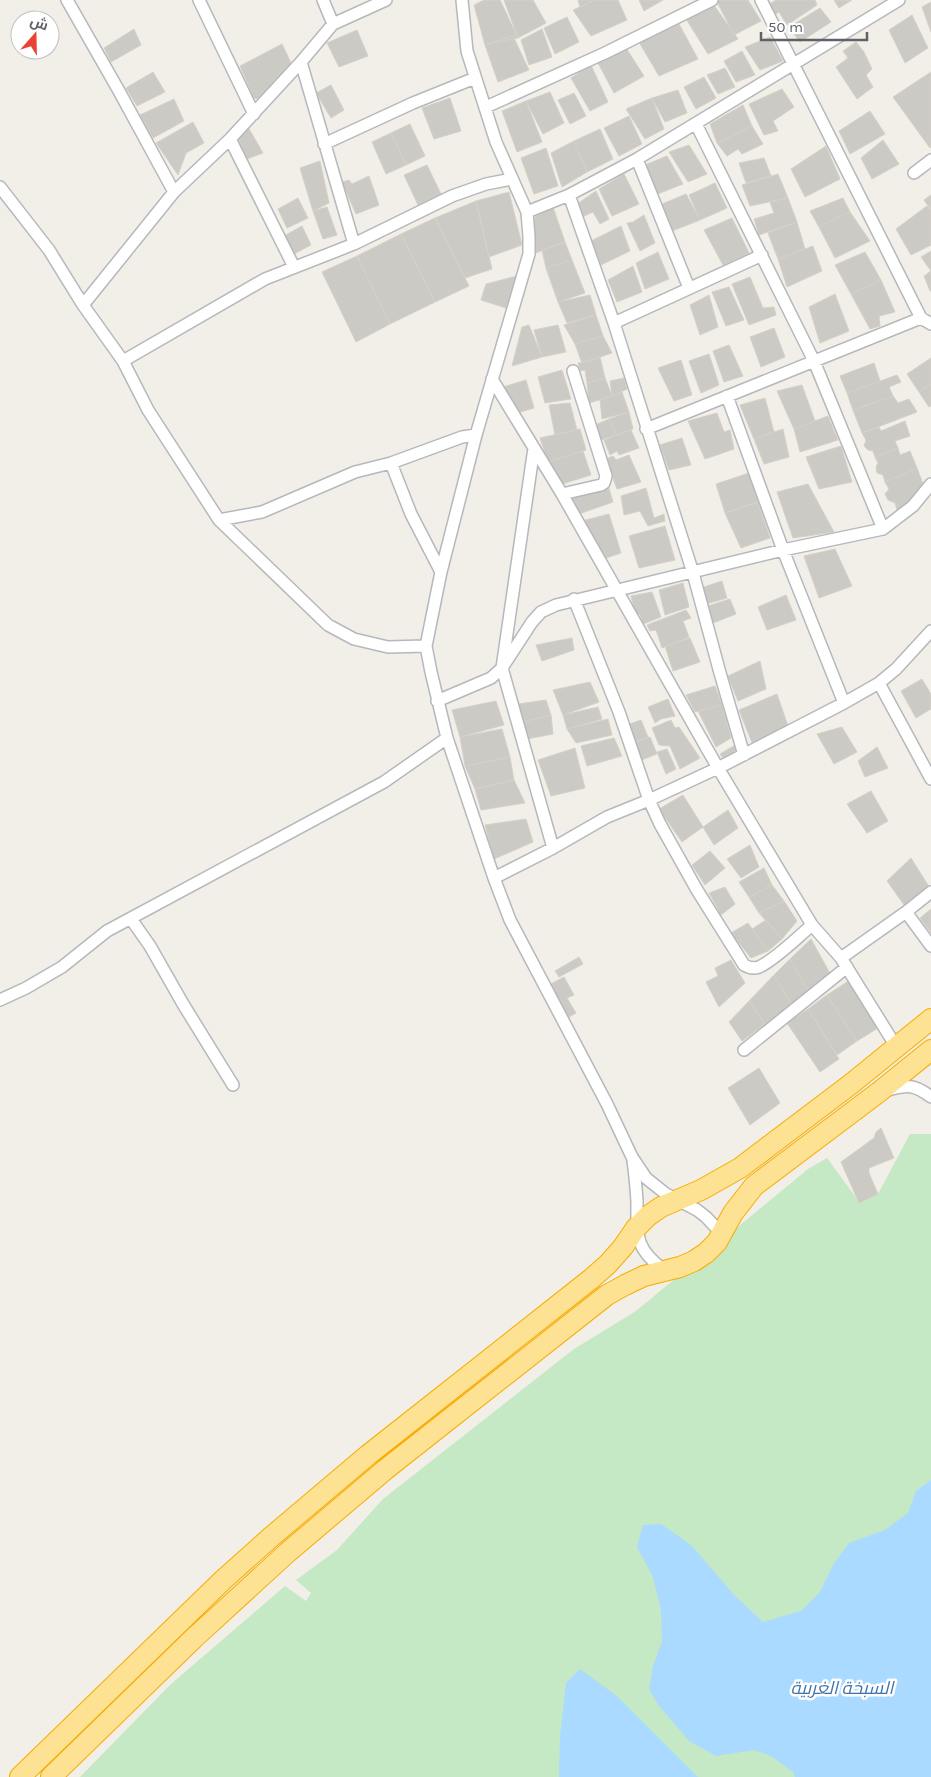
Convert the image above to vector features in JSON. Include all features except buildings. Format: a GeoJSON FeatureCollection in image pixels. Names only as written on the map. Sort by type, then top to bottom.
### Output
{"type":"FeatureCollection","features":[{"type":"Feature","properties":{"kind":"highway"},"geometry":{"type":"LineString","coordinates":[[20,1777],[271,1537],[368,1455],[590,1279],[618,1253],[636,1228],[648,1216],[661,1207],[701,1190],[740,1168],[820,1108],[931,1020]]}},
{"type":"Feature","properties":{"kind":"highway"},"geometry":{"type":"LineString","coordinates":[[51,1777],[241,1595],[288,1552],[386,1469],[607,1295],[625,1285],[664,1270],[680,1267],[706,1253],[717,1242],[733,1213],[754,1186],[879,1092],[931,1050]]}},
{"type":"Feature","properties":{"kind":"street"},"geometry":{"type":"LineString","coordinates":[[67,0],[174,192]]}},
{"type":"Feature","properties":{"kind":"street"},"geometry":{"type":"LineString","coordinates":[[199,0],[254,114]]}},
{"type":"Feature","properties":{"kind":"street"},"geometry":{"type":"LineString","coordinates":[[323,0],[333,24]]}},
{"type":"Feature","properties":{"kind":"street"},"geometry":{"type":"LineString","coordinates":[[83,305],[174,192],[230,140],[333,24],[386,0]]}},
{"type":"Feature","properties":{"kind":"street"},"geometry":{"type":"LineString","coordinates":[[462,0],[467,51],[496,142],[526,212],[529,254],[476,435],[426,646],[437,700],[447,738],[510,920],[607,1104],[632,1157],[646,1178],[666,1194],[706,1217],[722,1234]]}},
{"type":"Feature","properties":{"kind":"street"},"geometry":{"type":"LineString","coordinates":[[486,107],[605,53],[712,0]]}},
{"type":"Feature","properties":{"kind":"street"},"geometry":{"type":"LineString","coordinates":[[646,429],[814,361],[926,321],[761,0]]}},
{"type":"Feature","properties":{"kind":"street"},"geometry":{"type":"LineString","coordinates":[[526,212],[569,196],[637,159],[899,0]]}},
{"type":"Feature","properties":{"kind":"street"},"geometry":{"type":"LineString","coordinates":[[301,62],[354,244]]}},
{"type":"Feature","properties":{"kind":"street"},"geometry":{"type":"LineString","coordinates":[[324,144],[413,102],[475,78]]}},
{"type":"Feature","properties":{"kind":"street"},"geometry":{"type":"LineString","coordinates":[[696,124],[814,361],[883,529]]}},
{"type":"Feature","properties":{"kind":"street"},"geometry":{"type":"LineString","coordinates":[[230,140],[294,267]]}},
{"type":"Feature","properties":{"kind":"street"},"geometry":{"type":"LineString","coordinates":[[637,159],[688,288]]}},
{"type":"Feature","properties":{"kind":"street"},"geometry":{"type":"LineString","coordinates":[[914,173],[931,160]]}},
{"type":"Feature","properties":{"kind":"street"},"geometry":{"type":"LineString","coordinates":[[123,361],[265,278],[354,244],[452,196],[486,184],[512,179]]}},
{"type":"Feature","properties":{"kind":"street"},"geometry":{"type":"LineString","coordinates":[[0,187],[49,250],[83,305],[123,361],[148,410],[219,520],[328,625],[354,638],[388,647],[426,646]]}},
{"type":"Feature","properties":{"kind":"street"},"geometry":{"type":"LineString","coordinates":[[569,196],[614,323],[693,573],[744,755]]}},
{"type":"Feature","properties":{"kind":"street"},"geometry":{"type":"LineString","coordinates":[[614,323],[762,256]]}},
{"type":"Feature","properties":{"kind":"street"},"geometry":{"type":"LineString","coordinates":[[562,494],[601,485],[604,483],[606,476],[573,371]]}},
{"type":"Feature","properties":{"kind":"street"},"geometry":{"type":"LineString","coordinates":[[492,379],[562,494],[718,768],[812,925],[844,963],[897,1048]]}},
{"type":"Feature","properties":{"kind":"street"},"geometry":{"type":"LineString","coordinates":[[727,396],[783,550],[844,703]]}},
{"type":"Feature","properties":{"kind":"street"},"geometry":{"type":"LineString","coordinates":[[219,520],[262,512],[355,472],[391,463],[462,437],[476,435]]}},
{"type":"Feature","properties":{"kind":"street"},"geometry":{"type":"LineString","coordinates":[[534,448],[502,668],[553,848]]}},
{"type":"Feature","properties":{"kind":"street"},"geometry":{"type":"LineString","coordinates":[[391,463],[411,514],[442,572]]}},
{"type":"Feature","properties":{"kind":"street"},"geometry":{"type":"LineString","coordinates":[[437,700],[490,678],[502,668],[532,622],[541,612],[556,605],[574,599],[693,573],[783,550],[883,529],[913,506],[931,484]]}},
{"type":"Feature","properties":{"kind":"street"},"geometry":{"type":"LineString","coordinates":[[574,599],[619,712],[649,800],[660,824],[744,965],[748,968],[759,966],[787,947],[812,925]]}},
{"type":"Feature","properties":{"kind":"street"},"geometry":{"type":"LineString","coordinates":[[494,878],[553,848],[607,817],[718,768],[844,703],[879,683],[896,669],[931,631]]}},
{"type":"Feature","properties":{"kind":"street"},"geometry":{"type":"LineString","coordinates":[[879,683],[931,779]]}},
{"type":"Feature","properties":{"kind":"street"},"geometry":{"type":"LineString","coordinates":[[0,1000],[26,988],[62,967],[107,930],[131,919],[268,843],[384,782],[447,738]]}},
{"type":"Feature","properties":{"kind":"street"},"geometry":{"type":"LineString","coordinates":[[744,1050],[844,963],[931,892]]}},
{"type":"Feature","properties":{"kind":"street"},"geometry":{"type":"LineString","coordinates":[[906,912],[931,946]]}},
{"type":"Feature","properties":{"kind":"street"},"geometry":{"type":"LineString","coordinates":[[131,919],[150,946],[233,1085]]}},
{"type":"Feature","properties":{"kind":"street"},"geometry":{"type":"LineString","coordinates":[[879,1092],[908,1086],[920,1089],[931,1097]]}},
{"type":"Feature","properties":{"kind":"street"},"geometry":{"type":"LineString","coordinates":[[632,1157],[638,1238],[648,1256],[664,1270]]}},
{"type":"Feature","properties":{"kind":"green space"},"geometry":{"type":"Polygon","coordinates":[[[910,1134],[931,1134],[931,1777],[80,1777],[171,1684],[285,1586],[306,1601],[311,1593],[296,1580],[337,1550],[383,1499],[574,1349],[636,1311],[808,1169],[827,1158],[860,1203],[878,1194],[910,1134]]]}},
{"type":"Feature","properties":{"kind":"water","name":"السبخة الغربية"},"geometry":{"type":"Polygon","coordinates":[[[931,1480],[931,1777],[795,1777],[793,1772],[771,1756],[754,1750],[716,1756],[689,1741],[659,1706],[649,1689],[653,1666],[662,1641],[661,1610],[653,1577],[637,1547],[643,1525],[661,1524],[692,1546],[735,1596],[763,1622],[801,1611],[820,1592],[833,1565],[849,1543],[885,1530],[908,1513],[916,1491],[931,1480]]]}},
{"type":"Feature","properties":{"kind":"water"},"geometry":{"type":"Polygon","coordinates":[[[580,1669],[618,1697],[698,1777],[559,1777],[560,1736],[566,1683],[580,1669]]]}}]}
